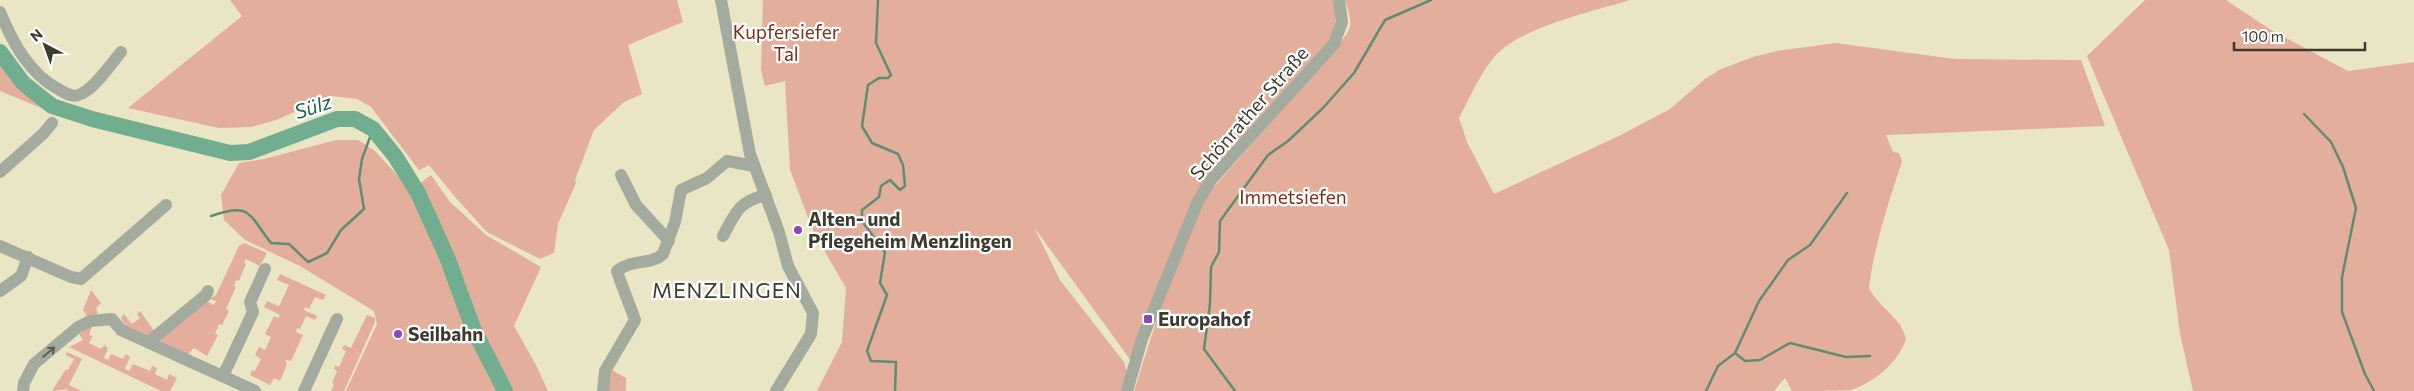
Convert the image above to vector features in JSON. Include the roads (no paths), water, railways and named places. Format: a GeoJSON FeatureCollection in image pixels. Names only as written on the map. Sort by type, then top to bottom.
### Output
{"type":"FeatureCollection","features":[{"type":"Feature","properties":{"kind":"street"},"geometry":{"type":"LineString","coordinates":[[721,0],[754,166],[766,195],[788,266],[814,313],[811,334],[776,391]]}},
{"type":"Feature","properties":{"kind":"street","name":"Schönrather Straße"},"geometry":{"type":"LineString","coordinates":[[1127,391],[1142,339],[1198,201],[1211,180],[1334,44],[1342,22],[1339,0]]}},
{"type":"Feature","properties":{"kind":"street"},"geometry":{"type":"LineString","coordinates":[[0,12],[22,56],[37,75],[44,82],[72,96],[79,95],[90,87],[121,52]]}},
{"type":"Feature","properties":{"kind":"street"},"geometry":{"type":"LineString","coordinates":[[1,169],[44,134],[52,123]]}},
{"type":"Feature","properties":{"kind":"street"},"geometry":{"type":"LineString","coordinates":[[603,391],[605,371],[635,320],[626,292],[616,276],[617,271],[630,263],[658,260],[667,249],[679,195],[684,187],[707,178],[728,161],[754,166]]}},
{"type":"Feature","properties":{"kind":"street"},"geometry":{"type":"LineString","coordinates":[[622,176],[636,205],[669,241]]}},
{"type":"Feature","properties":{"kind":"street"},"geometry":{"type":"LineString","coordinates":[[723,236],[737,211],[748,199],[766,195]]}},
{"type":"Feature","properties":{"kind":"street"},"geometry":{"type":"LineString","coordinates":[[0,246],[71,277],[81,279],[87,276],[166,205]]}},
{"type":"Feature","properties":{"kind":"street"},"geometry":{"type":"LineString","coordinates":[[0,291],[21,276],[28,257]]}},
{"type":"Feature","properties":{"kind":"street"},"geometry":{"type":"LineString","coordinates":[[223,376],[253,312],[250,302],[265,269]]}},
{"type":"Feature","properties":{"kind":"street"},"geometry":{"type":"LineString","coordinates":[[150,342],[206,295],[208,291]]}},
{"type":"Feature","properties":{"kind":"street"},"geometry":{"type":"LineString","coordinates":[[23,391],[24,383],[34,364],[59,343],[78,328],[90,322],[112,319],[121,330],[255,391]]}},
{"type":"Feature","properties":{"kind":"street"},"geometry":{"type":"LineString","coordinates":[[304,391],[337,319]]}},
{"type":"Feature","properties":{"kind":"waterway"},"geometry":{"type":"LineString","coordinates":[[878,0],[876,43],[891,75],[888,78],[879,78],[868,85],[862,126],[872,143],[898,154],[903,165],[905,186],[900,190],[890,180],[881,186],[879,197],[862,210],[862,221],[885,252],[880,283],[887,295],[867,351],[871,361],[896,362],[895,391]]}},
{"type":"Feature","properties":{"kind":"waterway","name":"Immetsiefen"},"geometry":{"type":"LineString","coordinates":[[1235,391],[1204,349],[1210,304],[1211,267],[1219,252],[1220,221],[1268,155],[1288,141],[1323,108],[1354,73],[1385,20],[1431,0]]}},
{"type":"Feature","properties":{"kind":"waterway","name":"Sülz"},"geometry":{"type":"LineString","coordinates":[[0,52],[23,83],[52,106],[92,119],[230,153],[249,152],[337,119],[355,119],[373,129],[395,156],[418,193],[447,257],[473,328],[505,391]]}},
{"type":"Feature","properties":{"kind":"waterway"},"geometry":{"type":"LineString","coordinates":[[2304,114],[2331,142],[2343,167],[2356,208],[2342,277],[2342,312],[2365,374],[2374,391]]}},
{"type":"Feature","properties":{"kind":"waterway"},"geometry":{"type":"LineString","coordinates":[[211,216],[234,210],[248,213],[271,243],[289,244],[308,262],[327,253],[341,230],[364,209],[359,179],[362,159],[373,129]]}},
{"type":"Feature","properties":{"kind":"waterway"},"geometry":{"type":"LineString","coordinates":[[1706,391],[1718,366],[1735,353],[1759,301],[1788,260],[1810,245],[1847,193]]}},
{"type":"Feature","properties":{"kind":"waterway"},"geometry":{"type":"LineString","coordinates":[[1735,353],[1745,361],[1760,360],[1790,343],[1846,357],[1870,356]]}},
{"type":"Feature","properties":{"kind":"place","name":"Alten- und Pflegeheim Menzlingen"},"geometry":{"type":"Point","coordinates":[798,230]}},
{"type":"Feature","properties":{"kind":"place","name":"Europahof"},"geometry":{"type":"Point","coordinates":[1148,319]}},
{"type":"Feature","properties":{"kind":"place","name":"Seilbahn"},"geometry":{"type":"Point","coordinates":[398,334]}},
{"type":"Feature","properties":{"kind":"district","name":"MENZLINGEN"},"geometry":{"type":"Point","coordinates":[727,291]}},
{"type":"Feature","properties":{"kind":"park label","name":"Kupfersiefer Tal"},"geometry":{"type":"Point","coordinates":[786,43]}}]}
